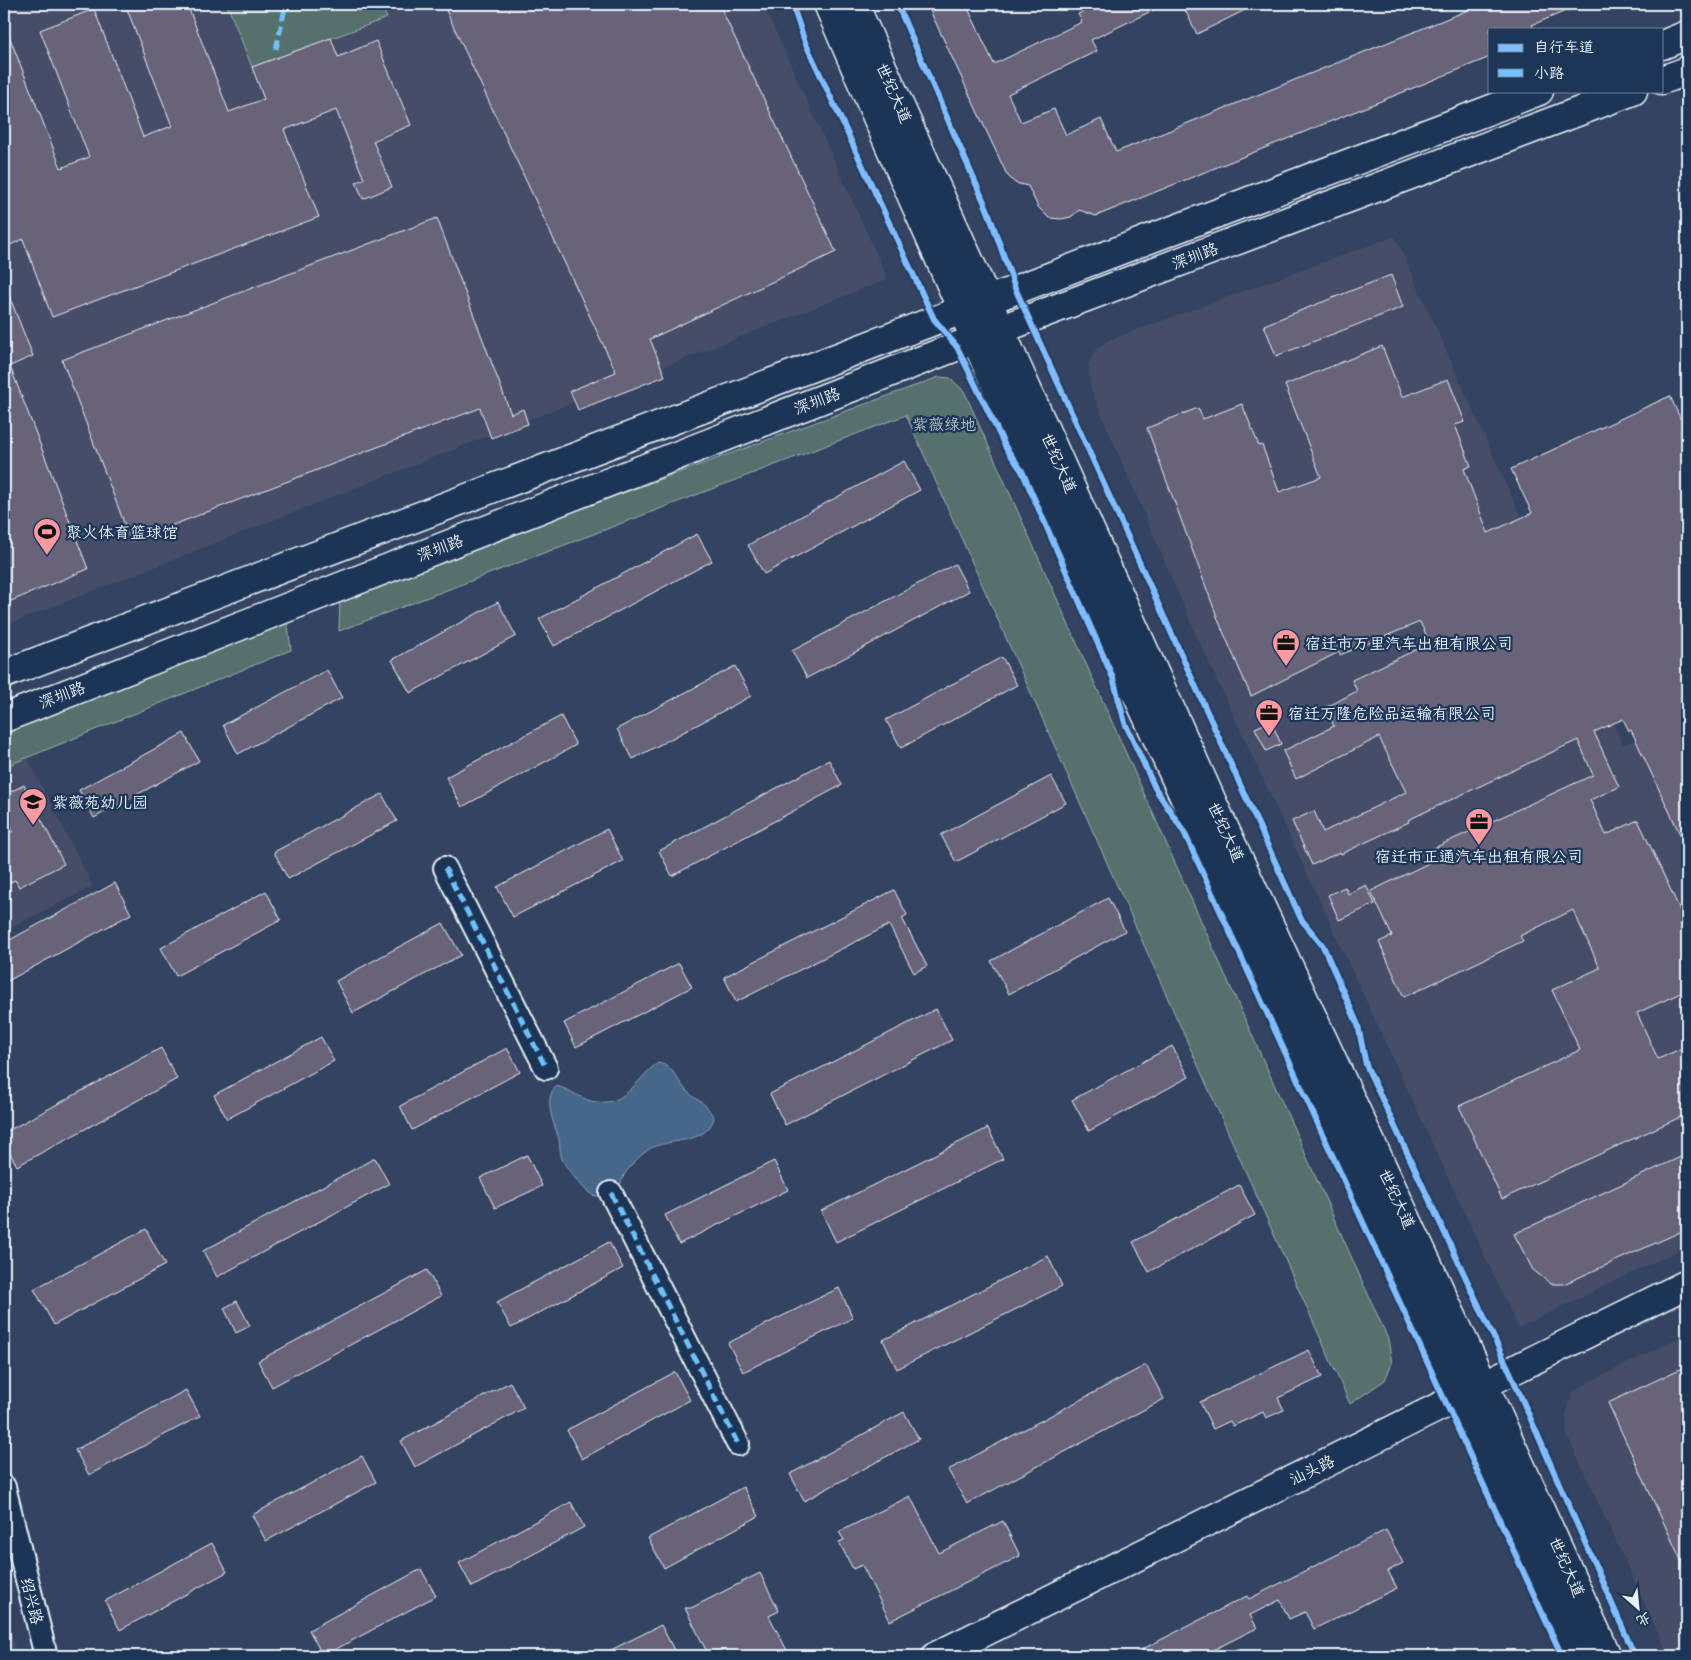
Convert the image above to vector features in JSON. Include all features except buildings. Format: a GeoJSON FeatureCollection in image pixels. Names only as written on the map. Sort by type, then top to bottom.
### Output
{"type":"FeatureCollection","features":[{"type":"Feature","properties":{"kind":"street","name":"世纪大道"},"geometry":{"type":"LineString","coordinates":[[828,4],[973,304],[1476,1397],[1608,1656]]}},
{"type":"Feature","properties":{"kind":"street","name":"世纪大道"},"geometry":{"type":"LineString","coordinates":[[854,4],[973,304]]}},
{"type":"Feature","properties":{"kind":"street"},"geometry":{"type":"LineString","coordinates":[[1664,44],[1687,35]]}},
{"type":"Feature","properties":{"kind":"street"},"geometry":{"type":"LineString","coordinates":[[1664,79],[1687,71]]}},
{"type":"Feature","properties":{"kind":"street","name":"深圳路"},"geometry":{"type":"LineString","coordinates":[[4,674],[973,304],[1535,92]]}},
{"type":"Feature","properties":{"kind":"street","name":"深圳路"},"geometry":{"type":"LineString","coordinates":[[4,718],[987,335],[1630,92]]}},
{"type":"Feature","properties":{"kind":"street"},"geometry":{"type":"LineString","coordinates":[[445,868],[546,1068]]}},
{"type":"Feature","properties":{"kind":"street"},"geometry":{"type":"LineString","coordinates":[[611,1193],[738,1444]]}},
{"type":"Feature","properties":{"kind":"street","name":"汕头路"},"geometry":{"type":"LineString","coordinates":[[967,1656],[1476,1397],[1687,1284]]}},
{"type":"Feature","properties":{"kind":"street","name":"汕头路"},"geometry":{"type":"LineString","coordinates":[[936,1656],[1476,1397],[1687,1299]]}},
{"type":"Feature","properties":{"kind":"street","name":"世纪大道"},"geometry":{"type":"LineString","coordinates":[[1476,1397],[1581,1656]]}},
{"type":"Feature","properties":{"kind":"street","name":"绍兴路"},"geometry":{"type":"LineString","coordinates":[[4,1488],[46,1656]]}},
{"type":"Feature","properties":{"kind":"shaded area"},"geometry":{"type":"Polygon","coordinates":[[[4,4],[763,4],[888,279],[4,626],[4,4]]]}},
{"type":"Feature","properties":{"kind":"shaded area"},"geometry":{"type":"Polygon","coordinates":[[[1395,236],[1623,745],[1687,716],[1687,1246],[1518,1328],[1197,637],[1091,390],[1088,365],[1096,349],[1109,340],[1395,236]]]}},
{"type":"Feature","properties":{"kind":"shaded area","name":"紫薇苑幼儿园"},"geometry":{"type":"Polygon","coordinates":[[[27,757],[93,886],[4,931],[4,767],[27,757]]]}},
{"type":"Feature","properties":{"kind":"shaded area"},"geometry":{"type":"Polygon","coordinates":[[[658,1063],[668,1067],[686,1090],[707,1107],[714,1118],[710,1127],[695,1137],[665,1143],[648,1150],[632,1165],[617,1187],[595,1196],[587,1191],[577,1180],[562,1159],[559,1140],[551,1113],[550,1099],[552,1092],[556,1086],[592,1101],[607,1102],[624,1095],[658,1063]]]}},
{"type":"Feature","properties":{"kind":"shaded area"},"geometry":{"type":"Polygon","coordinates":[[[1687,1334],[1687,1648],[1669,1656],[1567,1435],[1566,1414],[1572,1393],[1587,1383],[1687,1334]]]}},
{"type":"Feature","properties":{"kind":"shaded area"},"geometry":{"type":"Polygon","coordinates":[[[4,1601],[8,1619],[17,1656],[4,1656],[4,1601]]]}},
{"type":"Feature","properties":{"kind":"green space"},"geometry":{"type":"Polygon","coordinates":[[[227,4],[381,4],[387,18],[252,67],[227,4]]]}},
{"type":"Feature","properties":{"kind":"green space","name":"紫薇绿地"},"geometry":{"type":"Polygon","coordinates":[[[939,377],[950,378],[964,391],[1388,1339],[1392,1363],[1385,1380],[1350,1404],[906,415],[339,631],[340,597],[939,377]]]}},
{"type":"Feature","properties":{"kind":"green space"},"geometry":{"type":"Polygon","coordinates":[[[287,618],[291,650],[4,767],[4,730],[287,618]]]}},
{"type":"Feature","properties":{"kind":"marked path"},"geometry":{"type":"LineString","coordinates":[[276,49],[286,4]]}},
{"type":"Feature","properties":{"kind":"marked path"},"geometry":{"type":"LineString","coordinates":[[445,868],[546,1068]]}},
{"type":"Feature","properties":{"kind":"marked path"},"geometry":{"type":"LineString","coordinates":[[611,1193],[738,1444]]}},
{"type":"Feature","properties":{"kind":"cycle path"},"geometry":{"type":"LineString","coordinates":[[792,4],[805,42],[934,319],[957,347],[1006,448],[1022,471],[1113,678],[1125,723],[1155,788],[1184,832],[1562,1656]]}},
{"type":"Feature","properties":{"kind":"cycle path"},"geometry":{"type":"LineString","coordinates":[[897,4],[988,211],[1015,288],[1301,919],[1323,946],[1358,1025],[1366,1065],[1510,1372],[1635,1656]]}},
{"type":"Feature","properties":{"kind":"place","name":"聚火体育篮球馆"},"geometry":{"type":"Point","coordinates":[47,556]}},
{"type":"Feature","properties":{"kind":"place","name":"宿迁市万里汽车出租有限公司"},"geometry":{"type":"Point","coordinates":[1286,667]}},
{"type":"Feature","properties":{"kind":"place","name":"宿迁万隆危险品运输有限公司"},"geometry":{"type":"Point","coordinates":[1269,737]}},
{"type":"Feature","properties":{"kind":"place","name":"紫薇苑幼儿园"},"geometry":{"type":"Point","coordinates":[33,826]}},
{"type":"Feature","properties":{"kind":"place","name":"宿迁市正通汽车出租有限公司"},"geometry":{"type":"Point","coordinates":[1479,846]}}]}
